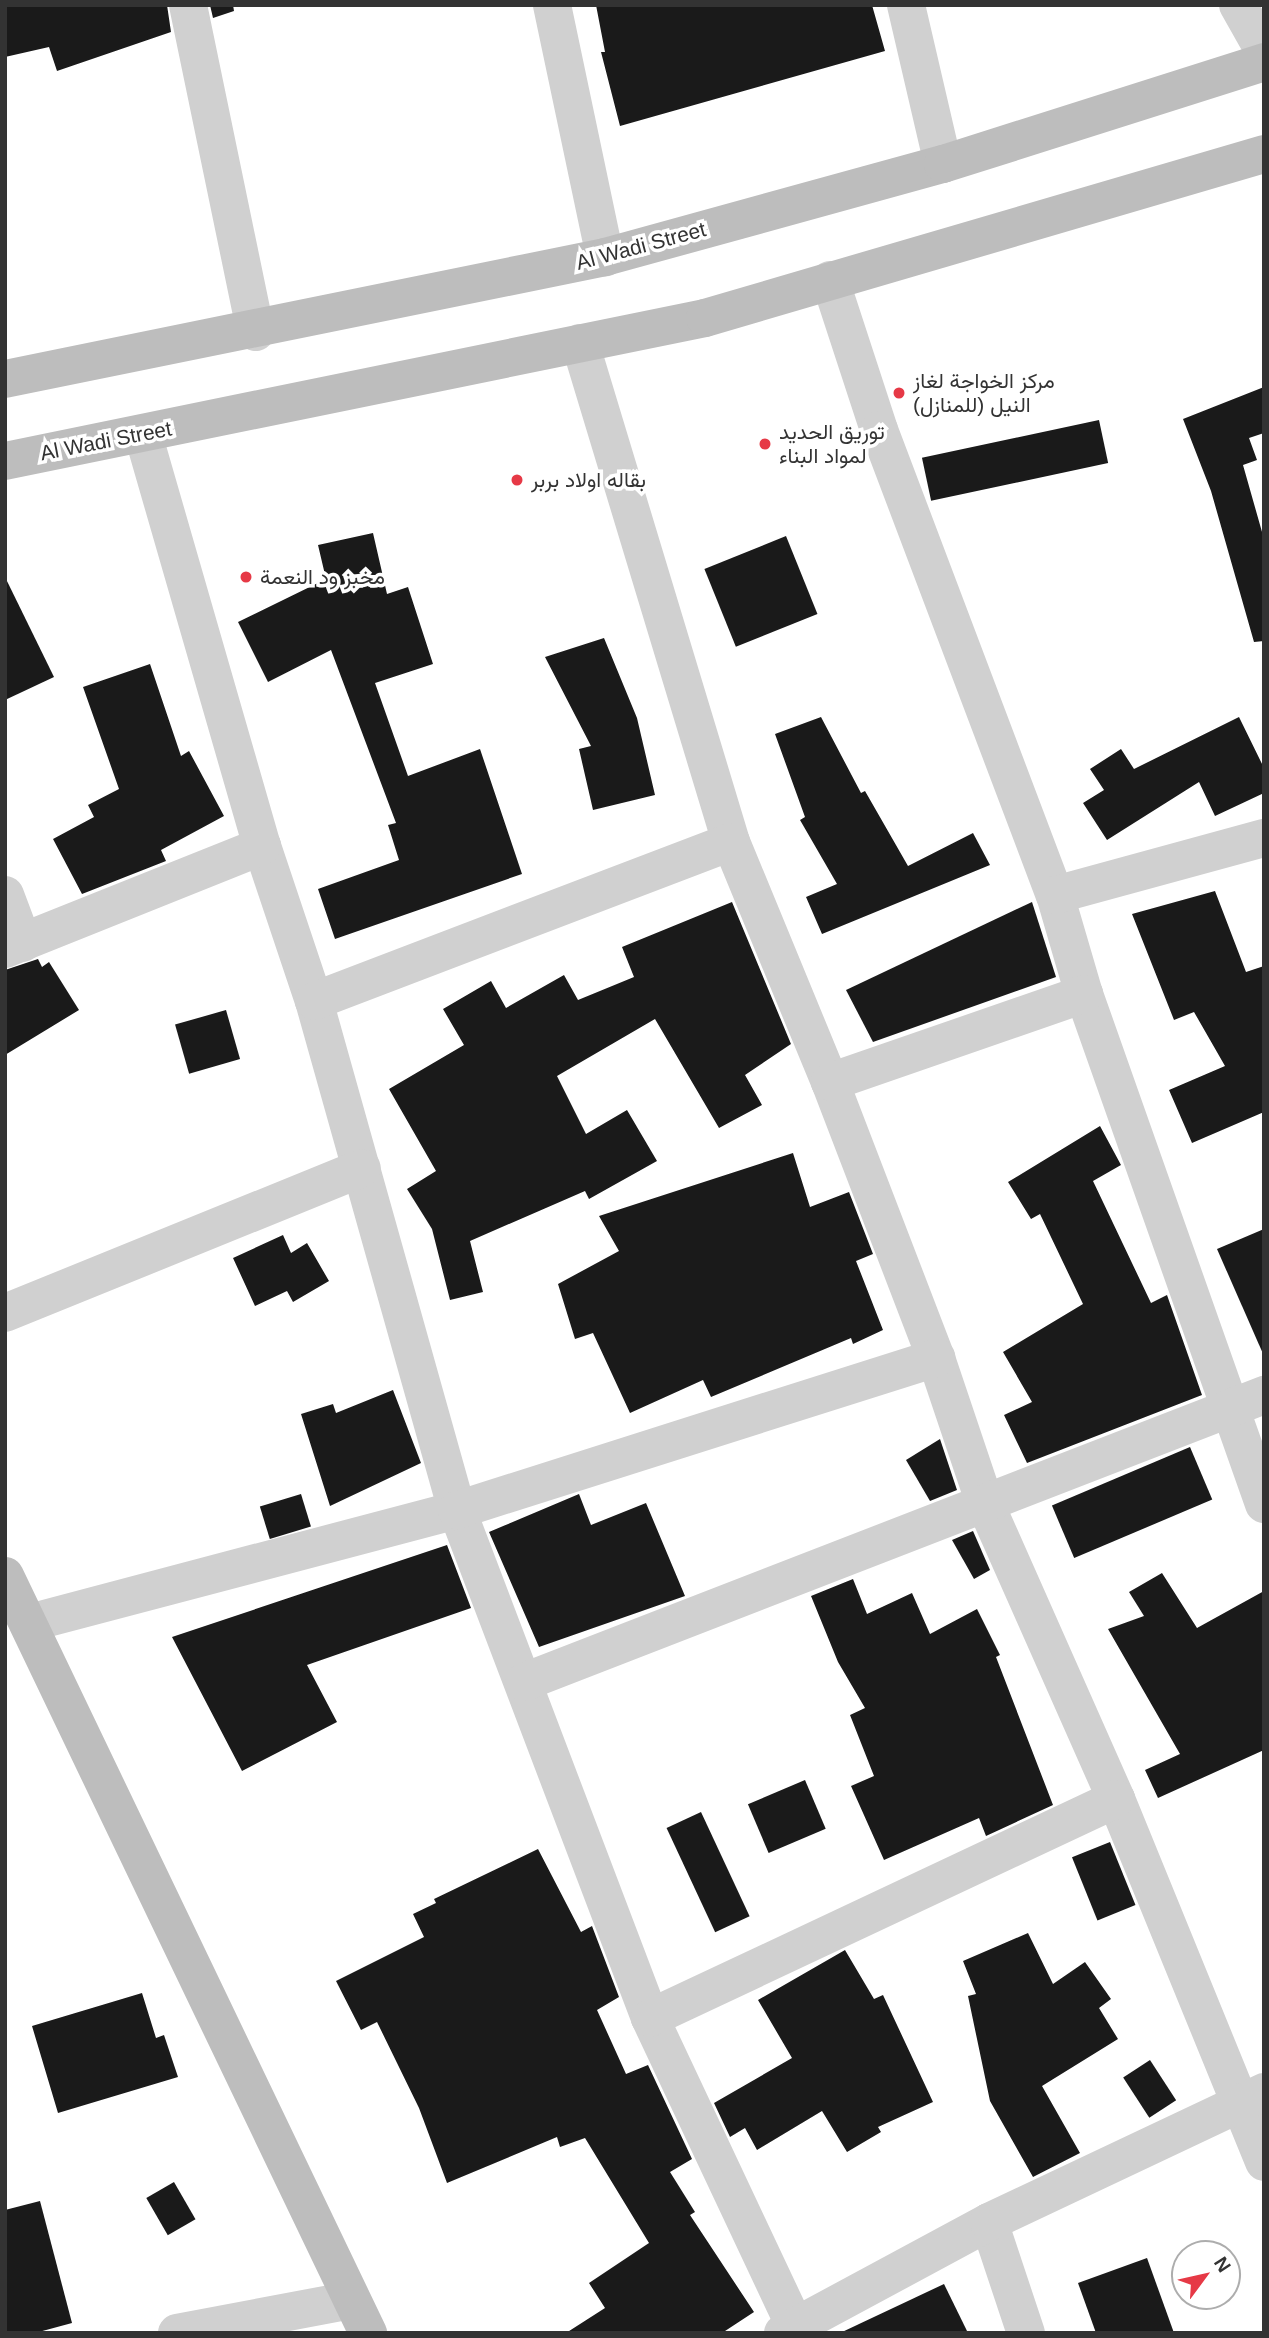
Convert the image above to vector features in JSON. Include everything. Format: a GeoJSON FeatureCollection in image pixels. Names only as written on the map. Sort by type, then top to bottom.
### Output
{"type":"FeatureCollection","features":[{"type":"Feature","properties":{"kind":"main road","name":"Al Wadi Street"},"geometry":{"type":"LineString","coordinates":[[5,379],[256,332],[605,257],[943,164],[1264,62]]}},
{"type":"Feature","properties":{"kind":"main road","name":"Al Wadi Street"},"geometry":{"type":"LineString","coordinates":[[5,461],[705,318],[1264,154]]}},
{"type":"Feature","properties":{"kind":"main road"},"geometry":{"type":"LineString","coordinates":[[14,1600],[360,2316]]}},
{"type":"Feature","properties":{"kind":"street"},"geometry":{"type":"LineString","coordinates":[[188,5],[256,332]]}},
{"type":"Feature","properties":{"kind":"street"},"geometry":{"type":"LineString","coordinates":[[552,5],[605,257]]}},
{"type":"Feature","properties":{"kind":"street"},"geometry":{"type":"LineString","coordinates":[[906,5],[943,164]]}},
{"type":"Feature","properties":{"kind":"street"},"geometry":{"type":"LineString","coordinates":[[1238,5],[1264,51]]}},
{"type":"Feature","properties":{"kind":"street"},"geometry":{"type":"LineString","coordinates":[[830,280],[879,430],[1055,895],[1084,994],[1264,1504]]}},
{"type":"Feature","properties":{"kind":"street"},"geometry":{"type":"LineString","coordinates":[[580,343],[731,842],[830,1082],[936,1358],[984,1501],[1116,1799],[1253,2095],[1264,2162]]}},
{"type":"Feature","properties":{"kind":"street"},"geometry":{"type":"LineString","coordinates":[[143,434],[262,846],[314,1002],[457,1510],[650,2018],[789,2330],[989,2222],[1253,2095]]}},
{"type":"Feature","properties":{"kind":"street"},"geometry":{"type":"LineString","coordinates":[[1055,895],[1264,838]]}},
{"type":"Feature","properties":{"kind":"street"},"geometry":{"type":"LineString","coordinates":[[314,1002],[731,842]]}},
{"type":"Feature","properties":{"kind":"street"},"geometry":{"type":"LineString","coordinates":[[5,895],[14,946],[262,846]]}},
{"type":"Feature","properties":{"kind":"street"},"geometry":{"type":"LineString","coordinates":[[830,1082],[1084,994]]}},
{"type":"Feature","properties":{"kind":"street"},"geometry":{"type":"LineString","coordinates":[[5,1313],[362,1168]]}},
{"type":"Feature","properties":{"kind":"street"},"geometry":{"type":"LineString","coordinates":[[14,1600],[457,1510],[936,1358]]}},
{"type":"Feature","properties":{"kind":"street"},"geometry":{"type":"LineString","coordinates":[[524,1682],[984,1501],[1264,1395]]}},
{"type":"Feature","properties":{"kind":"street"},"geometry":{"type":"LineString","coordinates":[[650,2018],[1116,1799]]}},
{"type":"Feature","properties":{"kind":"street"},"geometry":{"type":"LineString","coordinates":[[989,2222],[1026,2333]]}},
{"type":"Feature","properties":{"kind":"street"},"geometry":{"type":"LineString","coordinates":[[177,2333],[360,2316]]}},
{"type":"Feature","properties":{"kind":"building"},"geometry":{"type":"Polygon","coordinates":[[[5,5],[167,5],[171,32],[57,71],[49,47],[5,57],[5,5]]]}},
{"type":"Feature","properties":{"kind":"building"},"geometry":{"type":"Polygon","coordinates":[[[210,5],[233,5],[234,11],[213,18],[210,5]]]}},
{"type":"Feature","properties":{"kind":"building"},"geometry":{"type":"Polygon","coordinates":[[[596,5],[872,5],[885,51],[620,126],[601,52],[605,52],[596,5]]]}},
{"type":"Feature","properties":{"kind":"building"},"geometry":{"type":"Polygon","coordinates":[[[1264,387],[1264,433],[1249,438],[1257,460],[1243,465],[1264,539],[1264,641],[1254,642],[1211,491],[1183,419],[1264,387]]]}},
{"type":"Feature","properties":{"kind":"building"},"geometry":{"type":"Polygon","coordinates":[[[1099,420],[1108,463],[931,501],[922,458],[1099,420]]]}},
{"type":"Feature","properties":{"kind":"building"},"geometry":{"type":"Polygon","coordinates":[[[373,533],[387,594],[408,587],[433,664],[375,683],[408,776],[480,749],[522,874],[335,939],[318,889],[399,860],[388,825],[396,823],[331,650],[268,682],[238,622],[326,579],[318,545],[373,533]]]}},
{"type":"Feature","properties":{"kind":"building"},"geometry":{"type":"Polygon","coordinates":[[[786,536],[817,614],[736,647],[704,569],[786,536]]]}},
{"type":"Feature","properties":{"kind":"building"},"geometry":{"type":"Polygon","coordinates":[[[5,577],[54,677],[5,700],[5,577]]]}},
{"type":"Feature","properties":{"kind":"building"},"geometry":{"type":"Polygon","coordinates":[[[604,638],[637,718],[655,795],[593,810],[579,749],[591,746],[545,657],[604,638]]]}},
{"type":"Feature","properties":{"kind":"building"},"geometry":{"type":"Polygon","coordinates":[[[150,664],[181,756],[189,751],[224,816],[161,850],[166,861],[82,894],[53,839],[94,817],[88,805],[119,789],[83,687],[150,664]]]}},
{"type":"Feature","properties":{"kind":"building"},"geometry":{"type":"Polygon","coordinates":[[[821,717],[861,793],[865,791],[908,866],[973,833],[990,865],[822,934],[806,897],[837,884],[800,820],[805,817],[775,734],[821,717]]]}},
{"type":"Feature","properties":{"kind":"building"},"geometry":{"type":"Polygon","coordinates":[[[1239,717],[1264,768],[1264,793],[1215,816],[1199,782],[1107,840],[1083,803],[1104,790],[1090,769],[1121,749],[1134,769],[1239,717]]]}},
{"type":"Feature","properties":{"kind":"building"},"geometry":{"type":"Polygon","coordinates":[[[1215,891],[1246,972],[1264,966],[1264,1112],[1192,1143],[1169,1090],[1225,1066],[1194,1012],[1174,1020],[1132,914],[1215,891]]]}},
{"type":"Feature","properties":{"kind":"building"},"geometry":{"type":"Polygon","coordinates":[[[732,902],[791,1044],[745,1075],[762,1105],[719,1128],[655,1019],[557,1076],[586,1134],[627,1110],[657,1161],[589,1199],[585,1191],[470,1241],[483,1292],[450,1300],[432,1229],[407,1189],[436,1171],[389,1089],[464,1045],[443,1009],[491,981],[506,1008],[564,975],[578,1000],[634,977],[622,947],[732,902]]]}},
{"type":"Feature","properties":{"kind":"building"},"geometry":{"type":"Polygon","coordinates":[[[1032,902],[1056,977],[873,1042],[846,990],[1032,902]]]}},
{"type":"Feature","properties":{"kind":"building"},"geometry":{"type":"Polygon","coordinates":[[[38,959],[42,967],[49,962],[79,1010],[5,1055],[5,970],[38,959]]]}},
{"type":"Feature","properties":{"kind":"building"},"geometry":{"type":"Polygon","coordinates":[[[226,1010],[240,1059],[189,1074],[175,1025],[226,1010]]]}},
{"type":"Feature","properties":{"kind":"building"},"geometry":{"type":"Polygon","coordinates":[[[1100,1126],[1121,1165],[1093,1181],[1151,1303],[1167,1295],[1202,1395],[1027,1463],[1004,1415],[1032,1402],[1003,1352],[1083,1304],[1040,1214],[1031,1219],[1008,1182],[1100,1126]]]}},
{"type":"Feature","properties":{"kind":"building"},"geometry":{"type":"Polygon","coordinates":[[[793,1153],[810,1207],[849,1192],[873,1254],[856,1261],[883,1330],[853,1344],[851,1338],[711,1397],[703,1380],[630,1413],[593,1333],[575,1339],[558,1284],[619,1251],[599,1216],[793,1153]]]}},
{"type":"Feature","properties":{"kind":"building"},"geometry":{"type":"Polygon","coordinates":[[[1264,1229],[1264,1356],[1217,1249],[1264,1229]]]}},
{"type":"Feature","properties":{"kind":"building"},"geometry":{"type":"Polygon","coordinates":[[[283,1235],[291,1253],[307,1243],[329,1281],[293,1302],[287,1291],[255,1306],[233,1258],[283,1235]]]}},
{"type":"Feature","properties":{"kind":"building"},"geometry":{"type":"Polygon","coordinates":[[[393,1390],[421,1463],[330,1506],[301,1414],[333,1404],[336,1413],[393,1390]]]}},
{"type":"Feature","properties":{"kind":"building"},"geometry":{"type":"Polygon","coordinates":[[[940,1439],[957,1490],[930,1501],[906,1460],[940,1439]]]}},
{"type":"Feature","properties":{"kind":"building"},"geometry":{"type":"Polygon","coordinates":[[[1190,1447],[1212,1499],[1074,1558],[1052,1506],[1190,1447]]]}},
{"type":"Feature","properties":{"kind":"building"},"geometry":{"type":"Polygon","coordinates":[[[301,1494],[311,1527],[270,1539],[260,1507],[301,1494]]]}},
{"type":"Feature","properties":{"kind":"building"},"geometry":{"type":"Polygon","coordinates":[[[579,1494],[591,1525],[646,1503],[685,1596],[539,1647],[489,1532],[579,1494]]]}},
{"type":"Feature","properties":{"kind":"building"},"geometry":{"type":"Polygon","coordinates":[[[973,1531],[990,1570],[974,1579],[952,1540],[973,1531]]]}},
{"type":"Feature","properties":{"kind":"building"},"geometry":{"type":"Polygon","coordinates":[[[447,1545],[471,1608],[307,1665],[337,1722],[242,1771],[172,1637],[447,1545]]]}},
{"type":"Feature","properties":{"kind":"building"},"geometry":{"type":"Polygon","coordinates":[[[1162,1573],[1197,1628],[1264,1591],[1264,1750],[1158,1798],[1145,1770],[1180,1754],[1108,1629],[1144,1616],[1129,1592],[1162,1573]]]}},
{"type":"Feature","properties":{"kind":"building"},"geometry":{"type":"Polygon","coordinates":[[[853,1579],[867,1614],[912,1593],[930,1634],[977,1609],[1000,1655],[996,1657],[1053,1805],[986,1836],[979,1818],[884,1860],[851,1786],[874,1776],[850,1715],[865,1708],[838,1662],[811,1596],[853,1579]]]}},
{"type":"Feature","properties":{"kind":"building"},"geometry":{"type":"Polygon","coordinates":[[[805,1780],[826,1829],[769,1853],[748,1804],[805,1780]]]}},
{"type":"Feature","properties":{"kind":"building"},"geometry":{"type":"Polygon","coordinates":[[[701,1812],[750,1916],[715,1932],[667,1828],[701,1812]]]}},
{"type":"Feature","properties":{"kind":"building"},"geometry":{"type":"Polygon","coordinates":[[[1110,1842],[1135,1905],[1097,1920],[1072,1857],[1110,1842]]]}},
{"type":"Feature","properties":{"kind":"building"},"geometry":{"type":"Polygon","coordinates":[[[538,1849],[581,1932],[592,1926],[619,1997],[597,2010],[626,2074],[648,2065],[692,2159],[670,2172],[695,2212],[690,2215],[754,2312],[722,2333],[566,2333],[605,2308],[589,2283],[649,2243],[585,2138],[560,2147],[557,2137],[447,2183],[419,2108],[377,2022],[361,2030],[336,1981],[424,1937],[413,1914],[436,1903],[434,1899],[538,1849]]]}},
{"type":"Feature","properties":{"kind":"building"},"geometry":{"type":"Polygon","coordinates":[[[1028,1933],[1053,1984],[1085,1962],[1111,1999],[1099,2008],[1118,2039],[1042,2086],[1080,2153],[1033,2177],[990,2101],[968,1996],[976,1994],[963,1961],[1028,1933]]]}},
{"type":"Feature","properties":{"kind":"building"},"geometry":{"type":"Polygon","coordinates":[[[845,1950],[874,1999],[883,1995],[933,2102],[878,2127],[881,2132],[847,2152],[822,2111],[757,2150],[745,2128],[730,2137],[714,2103],[792,2058],[758,2000],[845,1950]]]}},
{"type":"Feature","properties":{"kind":"building"},"geometry":{"type":"Polygon","coordinates":[[[142,1993],[156,2038],[164,2035],[178,2077],[58,2113],[32,2026],[142,1993]]]}},
{"type":"Feature","properties":{"kind":"building"},"geometry":{"type":"Polygon","coordinates":[[[1150,2060],[1176,2100],[1149,2118],[1123,2077],[1150,2060]]]}},
{"type":"Feature","properties":{"kind":"building"},"geometry":{"type":"Polygon","coordinates":[[[174,2182],[196,2219],[168,2235],[146,2198],[174,2182]]]}},
{"type":"Feature","properties":{"kind":"building"},"geometry":{"type":"Polygon","coordinates":[[[40,2201],[72,2323],[35,2333],[5,2333],[5,2210],[40,2201]]]}},
{"type":"Feature","properties":{"kind":"building"},"geometry":{"type":"Polygon","coordinates":[[[1147,2258],[1174,2333],[1096,2333],[1078,2283],[1147,2258]]]}},
{"type":"Feature","properties":{"kind":"building"},"geometry":{"type":"Polygon","coordinates":[[[944,2284],[968,2333],[840,2333],[944,2284]]]}},
{"type":"Feature","properties":{"kind":"place","name":"مركز الخواجة لغاز النيل (للمنازل)"},"geometry":{"type":"Point","coordinates":[899,393]}},
{"type":"Feature","properties":{"kind":"place","name":"توريق الحديد لمواد البناء"},"geometry":{"type":"Point","coordinates":[765,444]}},
{"type":"Feature","properties":{"kind":"place","name":"بقاله اولاد بربر"},"geometry":{"type":"Point","coordinates":[517,480]}},
{"type":"Feature","properties":{"kind":"place","name":"مخبز ود النعمة"},"geometry":{"type":"Point","coordinates":[246,577]}}]}
